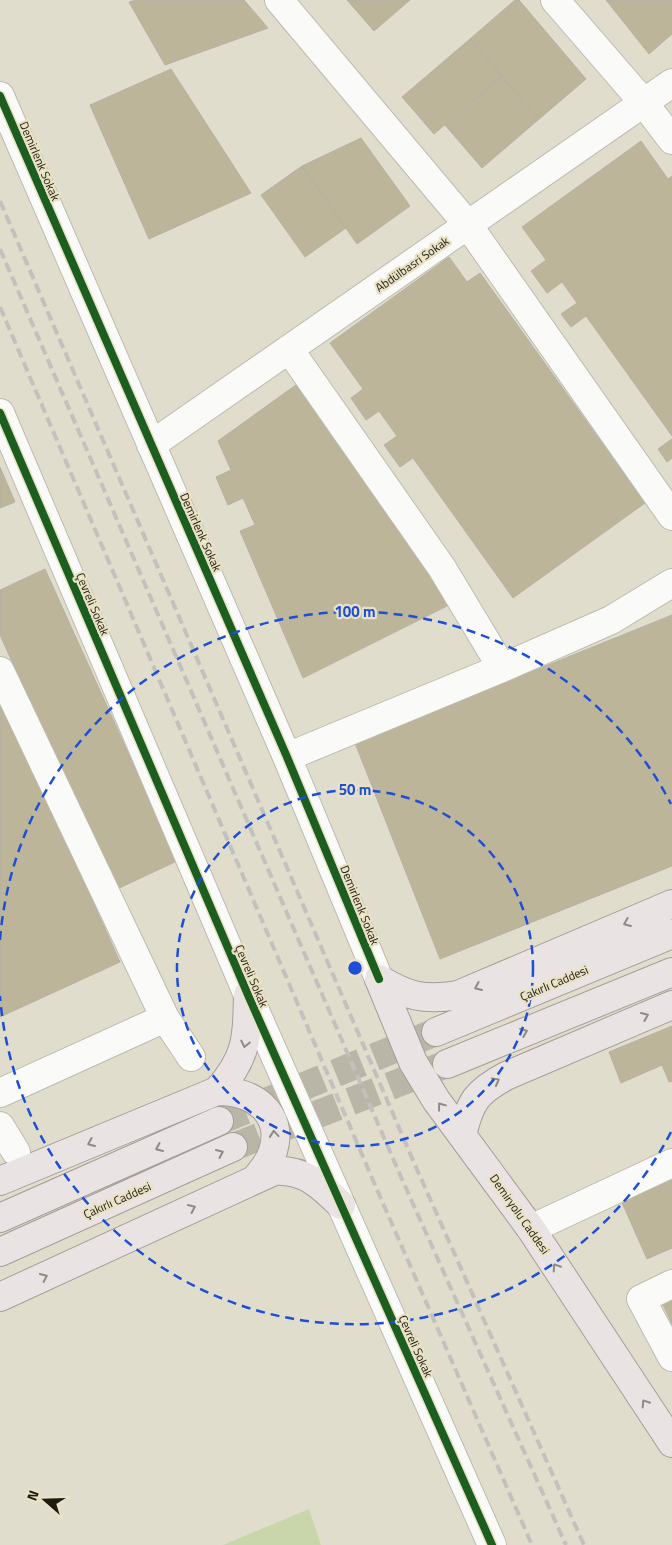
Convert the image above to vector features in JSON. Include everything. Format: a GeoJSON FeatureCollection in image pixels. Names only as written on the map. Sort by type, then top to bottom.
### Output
{"type":"FeatureCollection","features":[{"type":"Feature","properties":{"kind":"main road"},"geometry":{"type":"LineString","coordinates":[[379,979],[400,992],[417,997],[438,999],[458,995],[672,904]]}},
{"type":"Feature","properties":{"kind":"main road","name":"Çakırlı Caddesi"},"geometry":{"type":"LineString","coordinates":[[436,1032],[672,934]]}},
{"type":"Feature","properties":{"kind":"main road"},"geometry":{"type":"LineString","coordinates":[[447,1064],[672,972]]}},
{"type":"Feature","properties":{"kind":"main road","name":"Demiryolu Caddesi"},"geometry":{"type":"LineString","coordinates":[[379,979],[413,1062],[436,1100],[531,1229],[672,1443]]}},
{"type":"Feature","properties":{"kind":"main road"},"geometry":{"type":"LineString","coordinates":[[217,1091],[241,1058],[247,1032],[248,995]]}},
{"type":"Feature","properties":{"kind":"main road"},"geometry":{"type":"LineString","coordinates":[[462,1134],[474,1099],[486,1086],[672,1005]]}},
{"type":"Feature","properties":{"kind":"main road"},"geometry":{"type":"LineString","coordinates":[[0,1181],[217,1091],[240,1092],[252,1098],[264,1108],[272,1121],[275,1138],[273,1152],[256,1178]]}},
{"type":"Feature","properties":{"kind":"main road"},"geometry":{"type":"LineString","coordinates":[[0,1218],[219,1121]]}},
{"type":"Feature","properties":{"kind":"main road","name":"Çakırlı Caddesi"},"geometry":{"type":"LineString","coordinates":[[0,1252],[233,1147]]}},
{"type":"Feature","properties":{"kind":"main road"},"geometry":{"type":"LineString","coordinates":[[0,1297],[274,1171],[288,1170],[306,1176],[324,1187],[341,1205]]}},
{"type":"Feature","properties":{"kind":"main road"},"geometry":{"type":"LineString","coordinates":[[0,1207],[65,1190]]}},
{"type":"Feature","properties":{"kind":"street"},"geometry":{"type":"LineString","coordinates":[[279,0],[468,225],[672,516]]}},
{"type":"Feature","properties":{"kind":"street"},"geometry":{"type":"LineString","coordinates":[[554,0],[644,103],[672,140]]}},
{"type":"Feature","properties":{"kind":"street","name":"Abdülbasri Sokak"},"geometry":{"type":"LineString","coordinates":[[151,445],[672,83]]}},
{"type":"Feature","properties":{"kind":"street","name":"Demirlenk Sokak"},"geometry":{"type":"LineString","coordinates":[[0,96],[287,757],[379,979]]}},
{"type":"Feature","properties":{"kind":"street"},"geometry":{"type":"LineString","coordinates":[[290,349],[442,568],[502,668]]}},
{"type":"Feature","properties":{"kind":"street","name":"Çevreli Sokak"},"geometry":{"type":"LineString","coordinates":[[0,413],[248,995],[492,1545]]}},
{"type":"Feature","properties":{"kind":"street"},"geometry":{"type":"LineString","coordinates":[[287,757],[502,668],[611,620],[672,583]]}},
{"type":"Feature","properties":{"kind":"street"},"geometry":{"type":"LineString","coordinates":[[0,671],[165,1018],[191,1057]]}},
{"type":"Feature","properties":{"kind":"street"},"geometry":{"type":"LineString","coordinates":[[0,1093],[165,1018]]}},
{"type":"Feature","properties":{"kind":"street"},"geometry":{"type":"LineString","coordinates":[[0,1126],[16,1152]]}},
{"type":"Feature","properties":{"kind":"street"},"geometry":{"type":"LineString","coordinates":[[531,1229],[672,1162]]}},
{"type":"Feature","properties":{"kind":"street"},"geometry":{"type":"LineString","coordinates":[[672,1284],[641,1299],[672,1357]]}},
{"type":"Feature","properties":{"kind":"green space"},"geometry":{"type":"Polygon","coordinates":[[[309,1509],[321,1545],[223,1545],[309,1509]]]}},
{"type":"Feature","properties":{"kind":"building"},"geometry":{"type":"Polygon","coordinates":[[[136,0],[244,0],[268,28],[165,65],[129,2],[136,0]]]}},
{"type":"Feature","properties":{"kind":"building"},"geometry":{"type":"Polygon","coordinates":[[[347,0],[410,0],[374,31],[347,0]]]}},
{"type":"Feature","properties":{"kind":"building"},"geometry":{"type":"Polygon","coordinates":[[[515,0],[519,0],[586,79],[538,120],[470,39],[515,0]]]}},
{"type":"Feature","properties":{"kind":"building"},"geometry":{"type":"Polygon","coordinates":[[[606,0],[672,0],[672,34],[649,54],[606,0]]]}},
{"type":"Feature","properties":{"kind":"building"},"geometry":{"type":"Polygon","coordinates":[[[470,39],[502,76],[434,134],[402,97],[470,39]]]}},
{"type":"Feature","properties":{"kind":"building"},"geometry":{"type":"Polygon","coordinates":[[[171,69],[251,193],[149,239],[90,105],[171,69]]]}},
{"type":"Feature","properties":{"kind":"building"},"geometry":{"type":"Polygon","coordinates":[[[502,76],[538,120],[482,168],[445,125],[502,76]]]}},
{"type":"Feature","properties":{"kind":"building"},"geometry":{"type":"Polygon","coordinates":[[[361,138],[410,206],[357,244],[302,166],[361,138]]]}},
{"type":"Feature","properties":{"kind":"building"},"geometry":{"type":"Polygon","coordinates":[[[641,141],[668,179],[672,176],[672,436],[586,316],[571,327],[561,314],[577,303],[562,282],[547,293],[531,271],[546,260],[522,227],[641,141]]]}},
{"type":"Feature","properties":{"kind":"building"},"geometry":{"type":"Polygon","coordinates":[[[302,166],[346,228],[305,257],[261,195],[302,166]]]}},
{"type":"Feature","properties":{"kind":"building"},"geometry":{"type":"Polygon","coordinates":[[[449,257],[467,282],[480,273],[645,503],[513,598],[413,458],[400,467],[384,445],[397,436],[379,411],[366,420],[351,398],[363,389],[330,343],[449,257]]]}},
{"type":"Feature","properties":{"kind":"building"},"geometry":{"type":"Polygon","coordinates":[[[300,382],[457,601],[303,678],[240,531],[255,525],[243,498],[228,505],[216,477],[231,470],[218,441],[300,382]]]}},
{"type":"Feature","properties":{"kind":"building"},"geometry":{"type":"Polygon","coordinates":[[[672,439],[672,458],[667,462],[658,449],[672,439]]]}},
{"type":"Feature","properties":{"kind":"building"},"geometry":{"type":"Polygon","coordinates":[[[0,467],[15,502],[0,508],[0,467]]]}},
{"type":"Feature","properties":{"kind":"building"},"geometry":{"type":"Polygon","coordinates":[[[45,569],[177,861],[115,890],[0,635],[0,590],[45,569]]]}},
{"type":"Feature","properties":{"kind":"building"},"geometry":{"type":"Polygon","coordinates":[[[672,615],[672,866],[440,959],[355,743],[672,615]]]}},
{"type":"Feature","properties":{"kind":"building"},"geometry":{"type":"Polygon","coordinates":[[[0,695],[120,962],[0,1017],[0,695]]]}},
{"type":"Feature","properties":{"kind":"building"},"geometry":{"type":"Polygon","coordinates":[[[672,1026],[672,1081],[669,1082],[662,1065],[621,1083],[609,1052],[672,1026]]]}},
{"type":"Feature","properties":{"kind":"building"},"geometry":{"type":"Polygon","coordinates":[[[672,1164],[672,1248],[647,1259],[616,1189],[672,1164]]]}},
{"type":"Feature","properties":{"kind":"building"},"geometry":{"type":"Polygon","coordinates":[[[672,1287],[672,1324],[658,1294],[672,1287]]]}},
{"type":"Feature","properties":{"kind":"tunnel"},"geometry":{"type":"LineString","coordinates":[[219,1121],[436,1032]]}},
{"type":"Feature","properties":{"kind":"tunnel"},"geometry":{"type":"LineString","coordinates":[[233,1147],[447,1064]]}},
{"type":"Feature","properties":{"kind":"railway"},"geometry":{"type":"LineString","coordinates":[[0,201],[415,1165],[584,1545]]}},
{"type":"Feature","properties":{"kind":"railway"},"geometry":{"type":"LineString","coordinates":[[0,249],[401,1177],[566,1545]]}},
{"type":"Feature","properties":{"kind":"railway"},"geometry":{"type":"LineString","coordinates":[[0,307],[375,1185],[532,1545]]}},
{"type":"Feature","properties":{"kind":"cycle path"},"geometry":{"type":"LineString","coordinates":[[0,96],[287,757],[379,979]]}},
{"type":"Feature","properties":{"kind":"cycle path"},"geometry":{"type":"LineString","coordinates":[[0,413],[248,995],[492,1545]]}}]}
